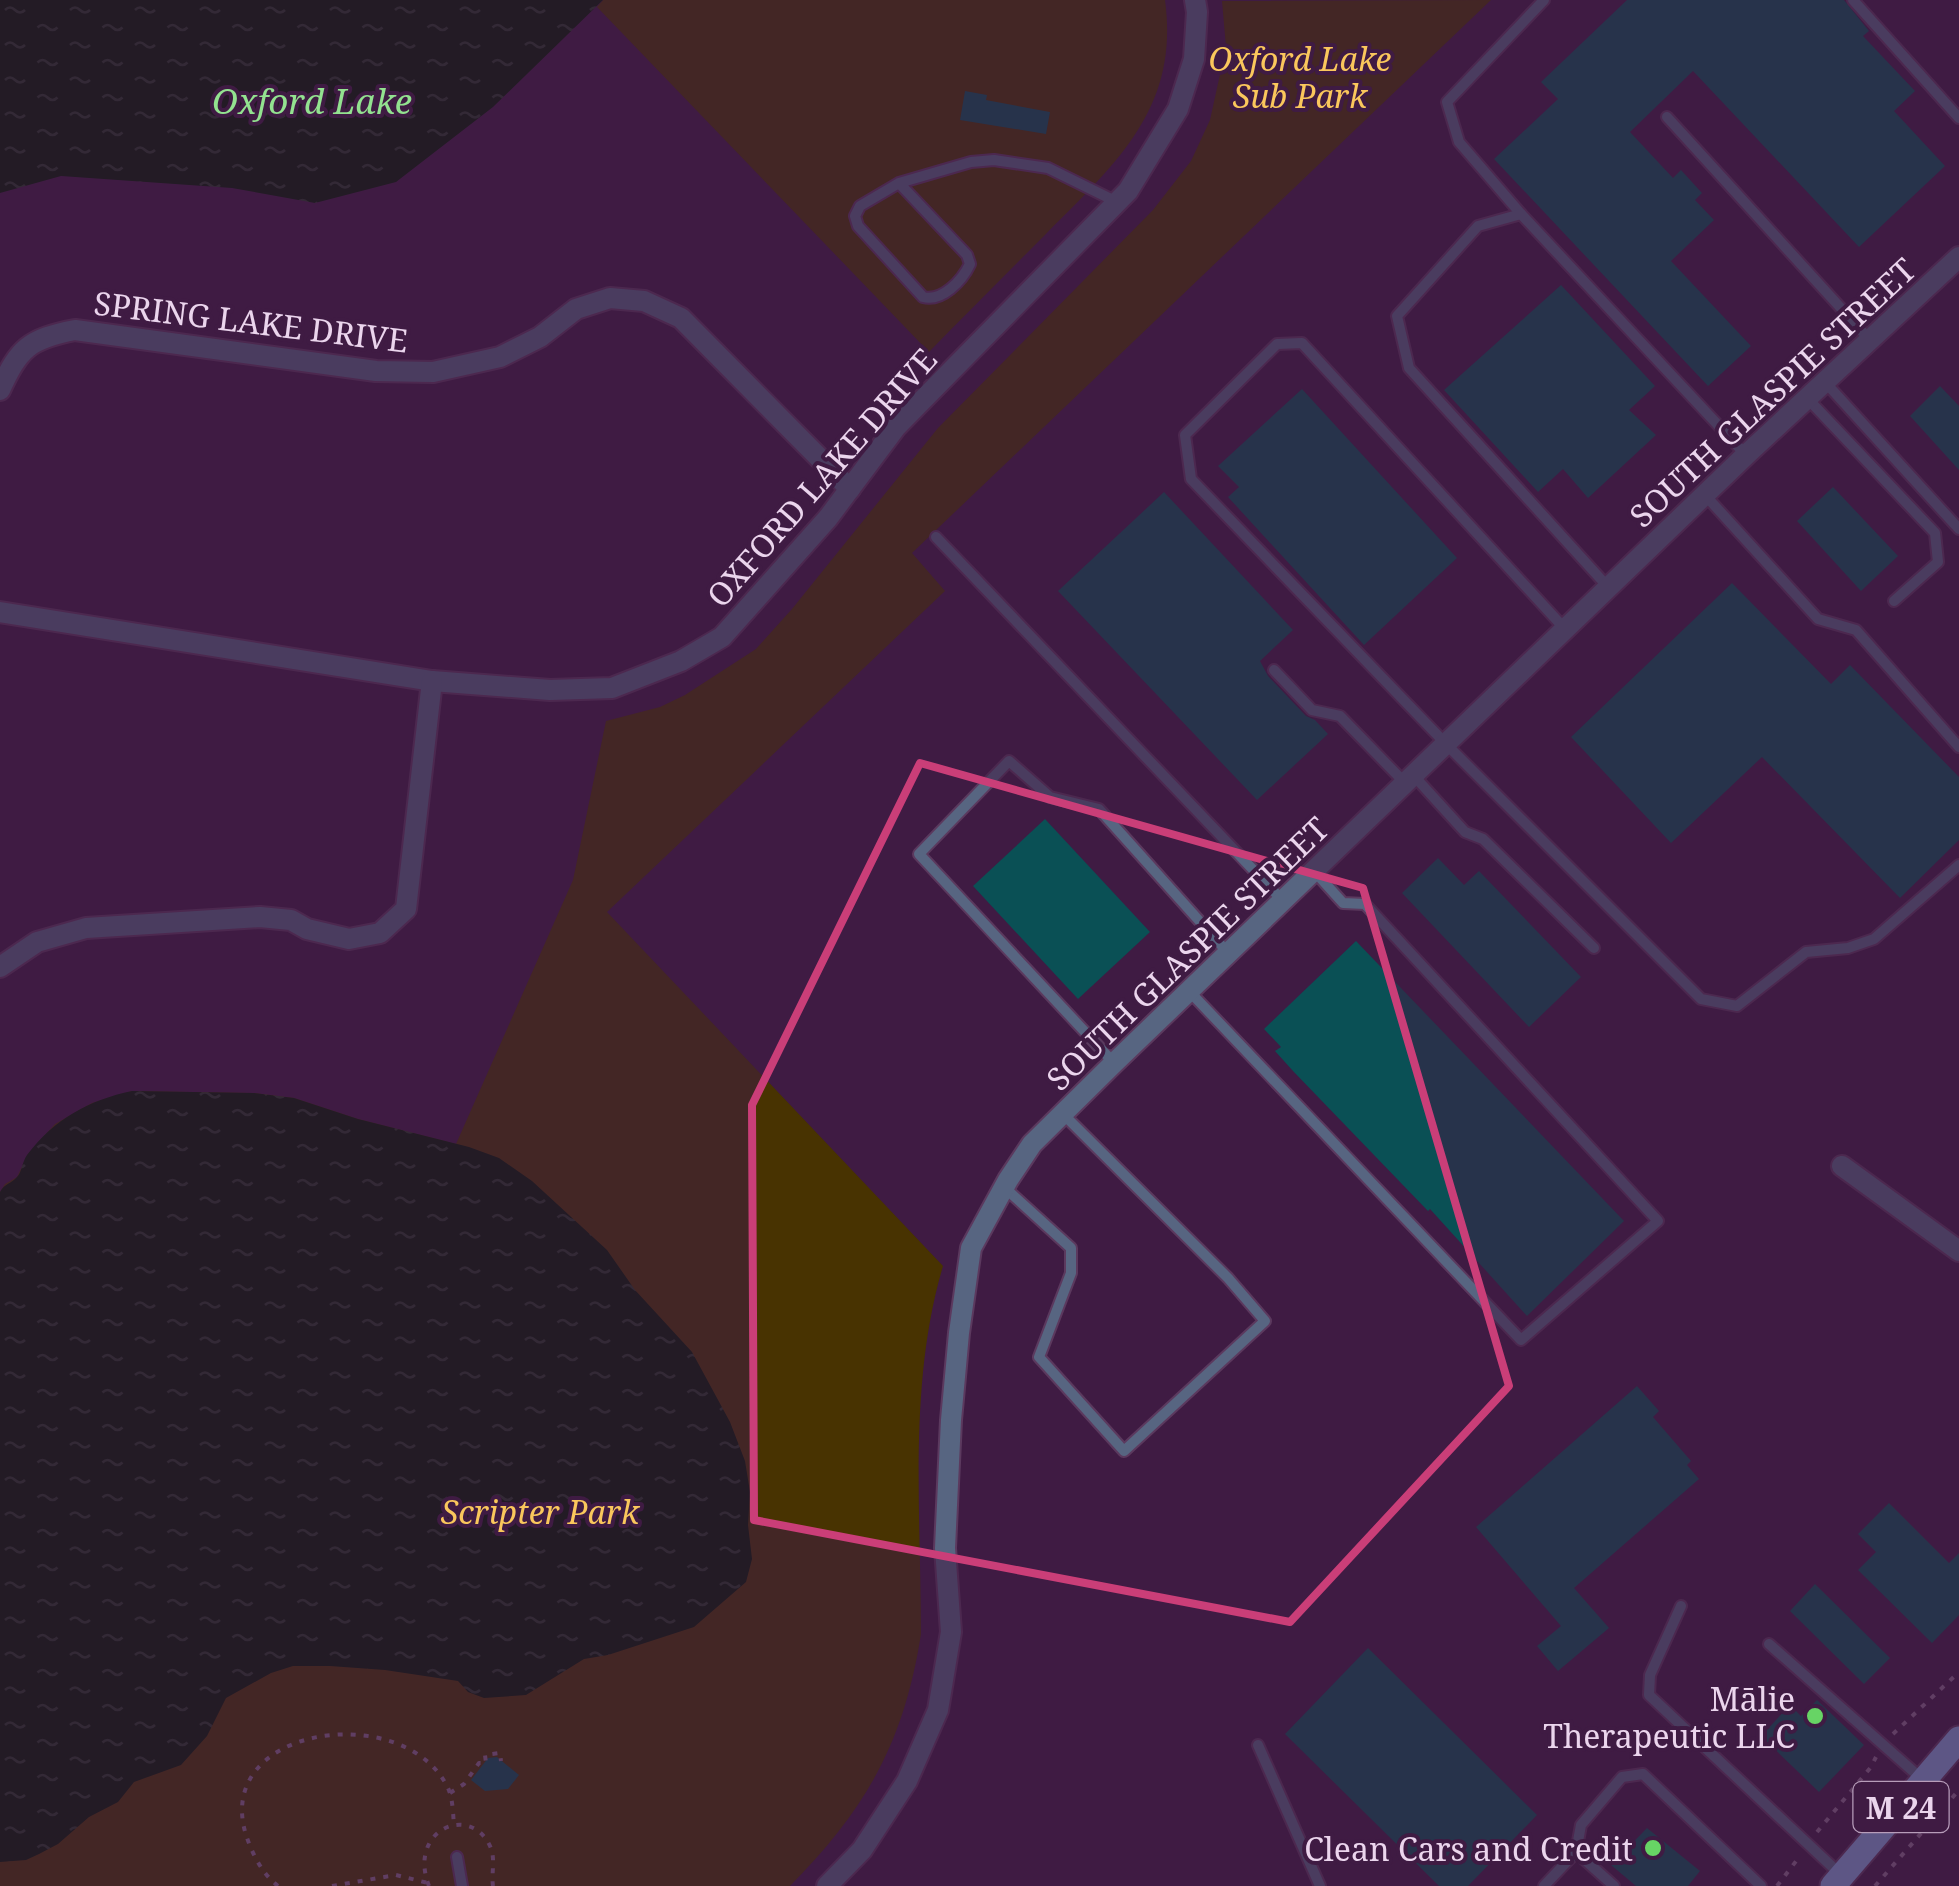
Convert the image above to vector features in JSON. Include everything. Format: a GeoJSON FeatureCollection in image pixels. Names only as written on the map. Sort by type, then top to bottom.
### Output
{"type":"FeatureCollection","features":[{"type":"Feature","properties":{"kind":"main road","name":"M 24"},"geometry":{"type":"LineString","coordinates":[[1837,1881],[1959,1740]]}},
{"type":"Feature","properties":{"kind":"street","name":"OXFORD LAKE DRIVE"},"geometry":{"type":"LineString","coordinates":[[0,612],[432,681],[550,690],[612,688],[681,661],[722,637],[850,490],[896,428],[1128,191],[1178,109],[1194,59],[1195,0]]}},
{"type":"Feature","properties":{"kind":"street","name":"SOUTH GLASPIE STREET"},"geometry":{"type":"LineString","coordinates":[[827,1886],[862,1850],[907,1781],[938,1710],[951,1632],[945,1548],[951,1420],[972,1248],[1032,1144],[1705,494],[1959,256]]}},
{"type":"Feature","properties":{"kind":"street","name":"SPRING LAKE DRIVE"},"geometry":{"type":"LineString","coordinates":[[0,390],[14,359],[43,336],[75,330],[376,371],[433,372],[500,356],[540,337],[576,309],[610,298],[644,301],[681,318],[850,490]]}},
{"type":"Feature","properties":{"kind":"street"},"geometry":{"type":"LineString","coordinates":[[0,966],[37,942],[86,928],[260,917],[290,920],[307,929],[350,939],[380,933],[406,909],[432,681]]}},
{"type":"Feature","properties":{"kind":"street"},"geometry":{"type":"LineString","coordinates":[[1842,1166],[1959,1251]]}},
{"type":"Feature","properties":{"kind":"lane"},"geometry":{"type":"LineString","coordinates":[[1544,0],[1447,102],[1459,142],[1746,455]]}},
{"type":"Feature","properties":{"kind":"lane"},"geometry":{"type":"LineString","coordinates":[[1853,0],[1959,118]]}},
{"type":"Feature","properties":{"kind":"lane"},"geometry":{"type":"LineString","coordinates":[[1666,117],[1870,340]]}},
{"type":"Feature","properties":{"kind":"lane"},"geometry":{"type":"LineString","coordinates":[[899,183],[970,264],[939,297],[923,297],[858,226],[855,216],[860,206],[899,183],[971,162],[994,160],[1048,168],[1118,202]]}},
{"type":"Feature","properties":{"kind":"lane"},"geometry":{"type":"LineString","coordinates":[[1522,214],[1478,226],[1397,316],[1409,368],[1609,588]]}},
{"type":"Feature","properties":{"kind":"lane"},"geometry":{"type":"LineString","coordinates":[[1566,630],[1302,344],[1277,344],[1185,434],[1191,479],[1447,745],[1701,998],[1738,1006],[1806,952],[1848,948],[1874,939],[1959,865]]}},
{"type":"Feature","properties":{"kind":"lane"},"geometry":{"type":"LineString","coordinates":[[1824,382],[1959,528]]}},
{"type":"Feature","properties":{"kind":"lane"},"geometry":{"type":"LineString","coordinates":[[1807,398],[1934,533],[1938,562],[1894,601]]}},
{"type":"Feature","properties":{"kind":"lane"},"geometry":{"type":"LineString","coordinates":[[1705,494],[1818,619],[1856,630],[1959,747]]}},
{"type":"Feature","properties":{"kind":"lane"},"geometry":{"type":"LineString","coordinates":[[936,537],[1284,902]]}},
{"type":"Feature","properties":{"kind":"lane"},"geometry":{"type":"LineString","coordinates":[[1274,670],[1312,710],[1340,716],[1465,832],[1483,838],[1594,948]]}},
{"type":"Feature","properties":{"kind":"lane"},"geometry":{"type":"LineString","coordinates":[[1114,1063],[920,854],[1009,761],[1050,797],[1099,809],[1230,955]]}},
{"type":"Feature","properties":{"kind":"lane"},"geometry":{"type":"LineString","coordinates":[[1190,992],[1520,1340],[1658,1221],[1365,904],[1344,903],[1315,872]]}},
{"type":"Feature","properties":{"kind":"lane"},"geometry":{"type":"LineString","coordinates":[[1004,1187],[1071,1248],[1071,1274],[1039,1357],[1124,1452],[1266,1321],[1063,1114]]}},
{"type":"Feature","properties":{"kind":"lane"},"geometry":{"type":"LineString","coordinates":[[1681,1606],[1650,1676],[1649,1695],[1808,1844],[1837,1881]]}},
{"type":"Feature","properties":{"kind":"lane"},"geometry":{"type":"LineString","coordinates":[[1769,1644],[1923,1781]]}},
{"type":"Feature","properties":{"kind":"lane"},"geometry":{"type":"LineString","coordinates":[[1258,1746],[1320,1886]]}},
{"type":"Feature","properties":{"kind":"lane"},"geometry":{"type":"LineString","coordinates":[[1544,1886],[1576,1852],[1581,1825],[1622,1777],[1644,1774],[1761,1886]]}},
{"type":"Feature","properties":{"kind":"lane"},"geometry":{"type":"LineString","coordinates":[[1576,1852],[1614,1886]]}},
{"type":"Feature","properties":{"kind":"lane"},"geometry":{"type":"LineString","coordinates":[[458,1856],[462,1886]]}},
{"type":"Feature","properties":{"kind":"path"},"geometry":{"type":"LineString","coordinates":[[1778,1886],[1871,1767],[1883,1745],[1959,1672]]}},
{"type":"Feature","properties":{"kind":"path"},"geometry":{"type":"LineString","coordinates":[[278,1886],[261,1868],[250,1845],[240,1802],[248,1778],[264,1760],[291,1746],[320,1737],[388,1737],[417,1753],[440,1775],[450,1792],[454,1826]]}},
{"type":"Feature","properties":{"kind":"path"},"geometry":{"type":"LineString","coordinates":[[450,1792],[464,1784],[479,1764],[486,1763],[485,1755],[500,1753],[501,1761]]}},
{"type":"Feature","properties":{"kind":"path"},"geometry":{"type":"LineString","coordinates":[[1875,1886],[1959,1790]]}},
{"type":"Feature","properties":{"kind":"path"},"geometry":{"type":"LineString","coordinates":[[332,1886],[396,1875],[428,1883]]}},
{"type":"Feature","properties":{"kind":"highlighted area"},"geometry":{"type":"Polygon","coordinates":[[[920,763],[1363,888],[1509,1386],[1290,1622],[754,1520],[752,1105],[920,763]]]}},
{"type":"Feature","properties":{"kind":"green space","name":"Oxford Lake Sub Park"},"geometry":{"type":"Polygon","coordinates":[[[603,0],[1165,0],[1167,39],[1152,104],[1117,159],[929,352],[597,7],[603,0]]]}},
{"type":"Feature","properties":{"kind":"green space","name":"Scripter Park"},"geometry":{"type":"Polygon","coordinates":[[[1491,0],[912,553],[945,591],[607,912],[943,1266],[932,1311],[921,1402],[921,1634],[914,1673],[878,1771],[841,1829],[790,1886],[0,1886],[0,1192],[17,1177],[28,1154],[55,1124],[92,1103],[132,1091],[254,1093],[294,1098],[456,1144],[573,880],[606,721],[660,707],[685,695],[756,649],[938,428],[1153,210],[1191,161],[1210,120],[1226,47],[1222,1],[1491,0]]]}},
{"type":"Feature","properties":{"kind":"water","name":"Oxford Lake"},"geometry":{"type":"Polygon","coordinates":[[[0,0],[603,0],[493,107],[396,182],[315,203],[232,188],[61,176],[0,193],[0,0]]]}},
{"type":"Feature","properties":{"kind":"water"},"geometry":{"type":"Polygon","coordinates":[[[132,1091],[254,1093],[294,1098],[469,1147],[499,1158],[532,1181],[607,1250],[635,1290],[692,1352],[730,1422],[745,1461],[750,1492],[752,1559],[746,1582],[694,1627],[584,1659],[526,1695],[484,1698],[468,1692],[458,1681],[385,1670],[293,1666],[271,1673],[226,1698],[207,1736],[181,1765],[134,1782],[118,1802],[89,1817],[58,1844],[26,1860],[0,1862],[0,1192],[19,1175],[25,1158],[38,1142],[61,1121],[101,1100],[132,1091]]]}},
{"type":"Feature","properties":{"kind":"building"},"geometry":{"type":"Polygon","coordinates":[[[1627,0],[1844,0],[1869,31],[1863,36],[1915,91],[1894,111],[1945,166],[1859,247],[1693,71],[1630,132],[1673,178],[1681,170],[1702,193],[1695,200],[1714,220],[1671,261],[1751,346],[1708,386],[1494,159],[1558,99],[1541,82],[1627,0]]]}},
{"type":"Feature","properties":{"kind":"building"},"geometry":{"type":"Polygon","coordinates":[[[965,91],[987,95],[986,100],[1050,112],[1046,134],[960,120],[965,91]]]}},
{"type":"Feature","properties":{"kind":"building"},"geometry":{"type":"Polygon","coordinates":[[[1561,285],[1655,386],[1629,410],[1656,435],[1588,498],[1563,469],[1538,492],[1444,390],[1561,285]]]}},
{"type":"Feature","properties":{"kind":"building"},"geometry":{"type":"Polygon","coordinates":[[[1940,386],[1959,406],[1959,470],[1910,416],[1940,386]]]}},
{"type":"Feature","properties":{"kind":"building"},"geometry":{"type":"Polygon","coordinates":[[[1302,389],[1457,558],[1364,645],[1228,497],[1239,487],[1218,466],[1302,389]]]}},
{"type":"Feature","properties":{"kind":"building"},"geometry":{"type":"Polygon","coordinates":[[[1833,487],[1898,556],[1861,591],[1797,521],[1833,487]]]}},
{"type":"Feature","properties":{"kind":"building"},"geometry":{"type":"Polygon","coordinates":[[[1164,492],[1293,630],[1260,661],[1268,676],[1328,734],[1257,800],[1058,591],[1164,492]]]}},
{"type":"Feature","properties":{"kind":"building"},"geometry":{"type":"Polygon","coordinates":[[[1732,583],[1831,684],[1850,665],[1959,777],[1959,840],[1900,898],[1762,757],[1671,843],[1571,737],[1732,583]]]}},
{"type":"Feature","properties":{"kind":"building"},"geometry":{"type":"Polygon","coordinates":[[[1045,819],[1150,932],[1078,999],[973,886],[1045,819]]]}},
{"type":"Feature","properties":{"kind":"building"},"geometry":{"type":"Polygon","coordinates":[[[1438,858],[1464,885],[1479,871],[1581,977],[1529,1027],[1402,893],[1438,858]]]}},
{"type":"Feature","properties":{"kind":"building"},"geometry":{"type":"Polygon","coordinates":[[[1356,941],[1624,1221],[1527,1316],[1430,1209],[1293,1071],[1275,1051],[1281,1047],[1264,1029],[1356,941]]]}},
{"type":"Feature","properties":{"kind":"building"},"geometry":{"type":"Polygon","coordinates":[[[1637,1386],[1659,1411],[1653,1417],[1691,1461],[1687,1465],[1699,1479],[1574,1588],[1609,1628],[1558,1671],[1537,1646],[1561,1626],[1476,1527],[1637,1386]]]}},
{"type":"Feature","properties":{"kind":"building"},"geometry":{"type":"Polygon","coordinates":[[[1889,1503],[1949,1563],[1959,1553],[1959,1615],[1932,1643],[1858,1570],[1876,1552],[1858,1534],[1889,1503]]]}},
{"type":"Feature","properties":{"kind":"building"},"geometry":{"type":"Polygon","coordinates":[[[1815,1584],[1890,1658],[1864,1684],[1790,1611],[1815,1584]]]}},
{"type":"Feature","properties":{"kind":"building"},"geometry":{"type":"Polygon","coordinates":[[[1368,1648],[1537,1815],[1468,1886],[1439,1886],[1285,1734],[1368,1648]]]}},
{"type":"Feature","properties":{"kind":"building"},"geometry":{"type":"Polygon","coordinates":[[[1817,1700],[1864,1745],[1819,1792],[1761,1736],[1790,1705],[1801,1716],[1817,1700]]]}},
{"type":"Feature","properties":{"kind":"building"},"geometry":{"type":"Polygon","coordinates":[[[497,1757],[519,1775],[508,1789],[485,1791],[471,1780],[488,1758],[497,1757]]]}},
{"type":"Feature","properties":{"kind":"building"},"geometry":{"type":"Polygon","coordinates":[[[1647,1828],[1700,1871],[1688,1886],[1636,1886],[1611,1865],[1647,1828]]]}},
{"type":"Feature","properties":{"kind":"place","name":"Mālie Therapeutic LLC"},"geometry":{"type":"Point","coordinates":[1815,1716]}},
{"type":"Feature","properties":{"kind":"place","name":"Clean Cars and Credit"},"geometry":{"type":"Point","coordinates":[1653,1848]}}]}
